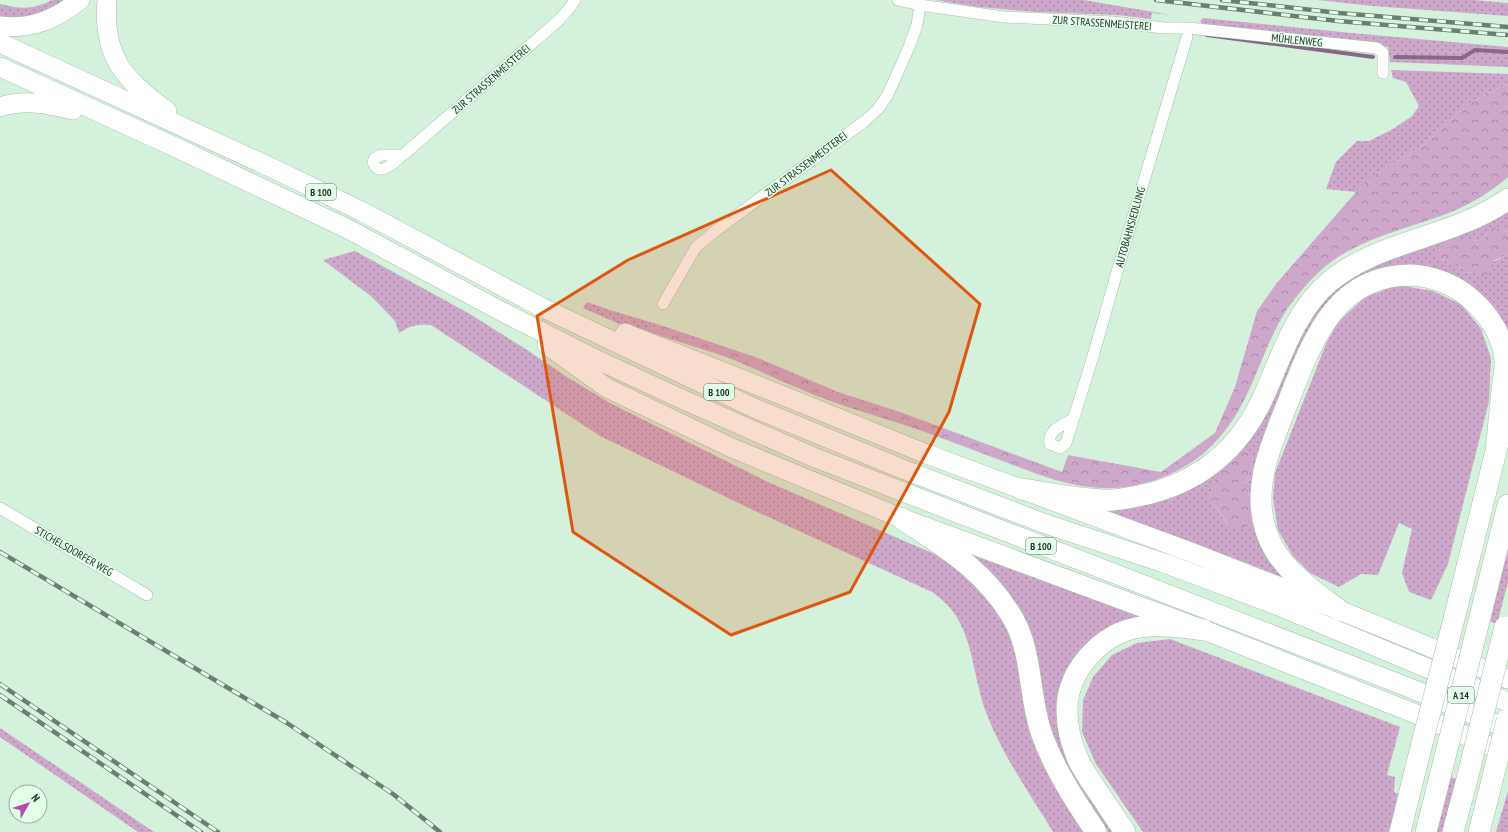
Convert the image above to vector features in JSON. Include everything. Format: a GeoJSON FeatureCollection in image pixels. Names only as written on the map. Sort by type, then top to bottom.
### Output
{"type":"FeatureCollection","features":[{"type":"Feature","properties":{"kind":"highway"},"geometry":{"type":"LineString","coordinates":[[0,26],[13,28],[44,22],[58,16],[80,0]]}},
{"type":"Feature","properties":{"kind":"highway"},"geometry":{"type":"LineString","coordinates":[[107,0],[107,30],[110,44],[116,60],[124,74],[143,94],[200,135]]}},
{"type":"Feature","properties":{"kind":"highway","name":"B 100"},"geometry":{"type":"LineString","coordinates":[[0,43],[361,211],[541,307],[719,392],[820,436],[1043,523],[1164,563],[1278,606],[1508,702]]}},
{"type":"Feature","properties":{"kind":"highway","name":"B 100"},"geometry":{"type":"LineString","coordinates":[[0,67],[259,186],[348,229],[495,308],[589,356],[813,457],[1403,685],[1508,729]]}},
{"type":"Feature","properties":{"kind":"highway"},"geometry":{"type":"LineString","coordinates":[[0,107],[27,102],[51,104],[121,123]]}},
{"type":"Feature","properties":{"kind":"highway"},"geometry":{"type":"LineString","coordinates":[[1021,489],[1105,500],[1149,494],[1170,487],[1198,473],[1218,460],[1231,447],[1248,425],[1259,407],[1286,345],[1299,320],[1329,283],[1360,261],[1398,245],[1455,226],[1479,216],[1508,199]]}},
{"type":"Feature","properties":{"kind":"highway"},"geometry":{"type":"LineString","coordinates":[[1340,610],[1307,586],[1282,562],[1273,548],[1266,531],[1261,515],[1260,499],[1268,452],[1302,368],[1313,342],[1324,323],[1343,300],[1363,287],[1382,278],[1398,275],[1431,278],[1447,283],[1464,292],[1485,313],[1494,327],[1501,343],[1505,360],[1496,453]]}},
{"type":"Feature","properties":{"kind":"highway"},"geometry":{"type":"LineString","coordinates":[[541,307],[598,322],[924,453],[1193,553],[1340,610],[1508,679]]}},
{"type":"Feature","properties":{"kind":"highway"},"geometry":{"type":"LineString","coordinates":[[495,308],[607,388],[732,448],[901,518],[1204,630],[1411,712],[1508,754]]}},
{"type":"Feature","properties":{"kind":"highway"},"geometry":{"type":"LineString","coordinates":[[1400,832],[1508,403]]}},
{"type":"Feature","properties":{"kind":"highway","name":"A 14"},"geometry":{"type":"LineString","coordinates":[[1426,832],[1508,505]]}},
{"type":"Feature","properties":{"kind":"highway"},"geometry":{"type":"LineString","coordinates":[[901,518],[942,545],[970,566],[990,585],[1012,616],[1022,639],[1041,731],[1059,772],[1096,832]]}},
{"type":"Feature","properties":{"kind":"highway","name":"A 14"},"geometry":{"type":"LineString","coordinates":[[1453,832],[1506,621]]}},
{"type":"Feature","properties":{"kind":"highway"},"geometry":{"type":"LineString","coordinates":[[1125,832],[1087,775],[1078,759],[1071,740],[1067,709],[1070,693],[1075,679],[1080,668],[1094,650],[1109,639],[1124,631],[1139,627],[1154,626],[1204,630]]}},
{"type":"Feature","properties":{"kind":"highway"},"geometry":{"type":"LineString","coordinates":[[1479,832],[1508,717]]}},
{"type":"Feature","properties":{"kind":"street","name":"ZUR STRASSENMEISTEREI"},"geometry":{"type":"LineString","coordinates":[[403,155],[558,21],[575,0]]}},
{"type":"Feature","properties":{"kind":"street","name":"ZUR STRASSENMEISTEREI"},"geometry":{"type":"LineString","coordinates":[[898,0],[920,5],[1004,17],[1113,22],[1188,32]]}},
{"type":"Feature","properties":{"kind":"street","name":"ZUR STRASSENMEISTEREI"},"geometry":{"type":"LineString","coordinates":[[663,304],[696,247],[714,232],[865,121],[878,109],[887,96],[909,48],[917,25],[920,5]]}},
{"type":"Feature","properties":{"kind":"street","name":"MÜHLENWEG"},"geometry":{"type":"LineString","coordinates":[[1188,32],[1377,48],[1383,53],[1383,73]]}},
{"type":"Feature","properties":{"kind":"street","name":"AUTOBAHNSIEDLUNG"},"geometry":{"type":"LineString","coordinates":[[1073,418],[1094,353],[1188,32]]}},
{"type":"Feature","properties":{"kind":"street","name":"STICHELSDORFER WEG"},"geometry":{"type":"LineString","coordinates":[[0,508],[147,595]]}},
{"type":"Feature","properties":{"kind":"highlighted area"},"geometry":{"type":"Polygon","coordinates":[[[831,170],[980,304],[949,412],[850,592],[731,635],[573,532],[537,316],[628,260],[831,170]]]}},
{"type":"Feature","properties":{"kind":"green space"},"geometry":{"type":"Polygon","coordinates":[[[52,0],[73,0],[52,14],[0,21],[0,4],[26,8],[39,6],[52,0]]]}},
{"type":"Feature","properties":{"kind":"green space"},"geometry":{"type":"Polygon","coordinates":[[[935,0],[1084,0],[1171,15],[1152,13],[1151,19],[1117,15],[1036,12],[978,7],[935,0]]]}},
{"type":"Feature","properties":{"kind":"green space"},"geometry":{"type":"Polygon","coordinates":[[[1318,0],[1473,0],[1508,3],[1508,16],[1373,6],[1318,0]]]}},
{"type":"Feature","properties":{"kind":"green space"},"geometry":{"type":"Polygon","coordinates":[[[1203,18],[1508,47],[1508,67],[1390,62],[1388,47],[1204,25],[1200,21],[1203,18]]]}},
{"type":"Feature","properties":{"kind":"green space"},"geometry":{"type":"Polygon","coordinates":[[[1391,70],[1508,74],[1508,84],[1467,105],[1426,143],[1373,176],[1356,192],[1326,189],[1336,162],[1357,141],[1369,141],[1393,129],[1412,116],[1419,106],[1406,82],[1393,78],[1391,70]]]}},
{"type":"Feature","properties":{"kind":"green space"},"geometry":{"type":"Polygon","coordinates":[[[1508,84],[1508,177],[1487,193],[1463,207],[1381,236],[1349,250],[1321,270],[1287,309],[1268,346],[1244,401],[1234,418],[1221,435],[1196,460],[1171,474],[1143,484],[1115,488],[1102,488],[1054,480],[923,431],[833,402],[734,360],[646,331],[660,325],[758,358],[838,392],[900,412],[1062,472],[1068,455],[1161,472],[1215,433],[1235,387],[1257,311],[1276,284],[1356,192],[1373,176],[1426,143],[1467,105],[1508,84]]]}},
{"type":"Feature","properties":{"kind":"green space"},"geometry":{"type":"Polygon","coordinates":[[[1508,206],[1508,232],[1503,229],[1487,235],[1484,239],[1472,241],[1449,241],[1442,260],[1459,266],[1467,273],[1474,272],[1508,254],[1508,346],[1450,278],[1343,294],[1253,501],[1245,485],[1253,460],[1242,447],[1312,313],[1345,280],[1508,206]]]}},
{"type":"Feature","properties":{"kind":"green space"},"geometry":{"type":"Polygon","coordinates":[[[1491,228],[1503,229],[1508,232],[1508,254],[1493,261],[1493,267],[1487,275],[1480,277],[1474,272],[1467,273],[1460,267],[1436,256],[1435,250],[1449,241],[1472,241],[1484,239],[1491,228]]]}},
{"type":"Feature","properties":{"kind":"green space"},"geometry":{"type":"Polygon","coordinates":[[[355,251],[470,314],[610,403],[768,482],[939,556],[970,577],[997,610],[1006,626],[1090,832],[1053,832],[1017,775],[993,730],[979,689],[970,649],[961,624],[947,604],[932,592],[753,510],[600,436],[431,325],[414,326],[399,333],[395,321],[372,297],[323,260],[355,251]]]}},
{"type":"Feature","properties":{"kind":"green space"},"geometry":{"type":"Polygon","coordinates":[[[1398,285],[1433,291],[1462,305],[1481,329],[1491,358],[1489,401],[1448,564],[1431,600],[1409,592],[1402,573],[1412,529],[1399,523],[1378,575],[1361,574],[1339,587],[1310,573],[1293,556],[1278,530],[1273,499],[1275,473],[1326,344],[1338,322],[1365,297],[1398,285]]]}},
{"type":"Feature","properties":{"kind":"green space"},"geometry":{"type":"Polygon","coordinates":[[[587,302],[660,325],[642,334],[583,308],[587,302]]]}},
{"type":"Feature","properties":{"kind":"green space"},"geometry":{"type":"Polygon","coordinates":[[[1242,447],[1253,460],[1245,485],[1252,500],[1253,515],[1248,526],[1239,529],[1231,529],[1209,496],[1214,486],[1214,475],[1242,447]]]}},
{"type":"Feature","properties":{"kind":"green space"},"geometry":{"type":"Polygon","coordinates":[[[1214,475],[1214,486],[1209,496],[1227,524],[1252,515],[1288,580],[1265,570],[1105,511],[1107,509],[1137,506],[1163,500],[1188,490],[1214,475]]]}},
{"type":"Feature","properties":{"kind":"green space"},"geometry":{"type":"Polygon","coordinates":[[[1508,547],[1508,582],[1497,624],[1489,621],[1508,547]]]}},
{"type":"Feature","properties":{"kind":"green space"},"geometry":{"type":"Polygon","coordinates":[[[970,552],[1155,618],[1114,629],[1062,712],[1120,832],[1108,832],[1066,765],[1055,743],[1047,719],[1037,666],[969,555],[970,552]]]}},
{"type":"Feature","properties":{"kind":"green space"},"geometry":{"type":"Polygon","coordinates":[[[1170,639],[1400,727],[1387,775],[1395,777],[1394,792],[1399,794],[1389,832],[1143,832],[1096,764],[1082,732],[1083,700],[1093,677],[1112,655],[1137,643],[1170,639]]]}},
{"type":"Feature","properties":{"kind":"green space"},"geometry":{"type":"Polygon","coordinates":[[[0,728],[154,832],[138,832],[0,737],[0,728]]]}},
{"type":"Feature","properties":{"kind":"green space"},"geometry":{"type":"Polygon","coordinates":[[[1449,776],[1458,780],[1445,832],[1435,832],[1449,776]]]}},
{"type":"Feature","properties":{"kind":"green space"},"geometry":{"type":"Polygon","coordinates":[[[1508,791],[1508,832],[1496,832],[1508,791]]]}},
{"type":"Feature","properties":{"kind":"waterway"},"geometry":{"type":"LineString","coordinates":[[1207,35],[1373,57]]}},
{"type":"Feature","properties":{"kind":"waterway"},"geometry":{"type":"LineString","coordinates":[[1395,57],[1462,58],[1475,50],[1508,52]]}},
{"type":"Feature","properties":{"kind":"railway"},"geometry":{"type":"LineString","coordinates":[[1156,0],[1338,21],[1508,35]]}},
{"type":"Feature","properties":{"kind":"railway"},"geometry":{"type":"LineString","coordinates":[[1222,0],[1339,13],[1508,27]]}},
{"type":"Feature","properties":{"kind":"railway"},"geometry":{"type":"LineString","coordinates":[[0,552],[287,723],[393,794],[440,832]]}},
{"type":"Feature","properties":{"kind":"railway"},"geometry":{"type":"LineString","coordinates":[[0,684],[218,832]]}},
{"type":"Feature","properties":{"kind":"railway"},"geometry":{"type":"LineString","coordinates":[[0,695],[201,832]]}}]}
